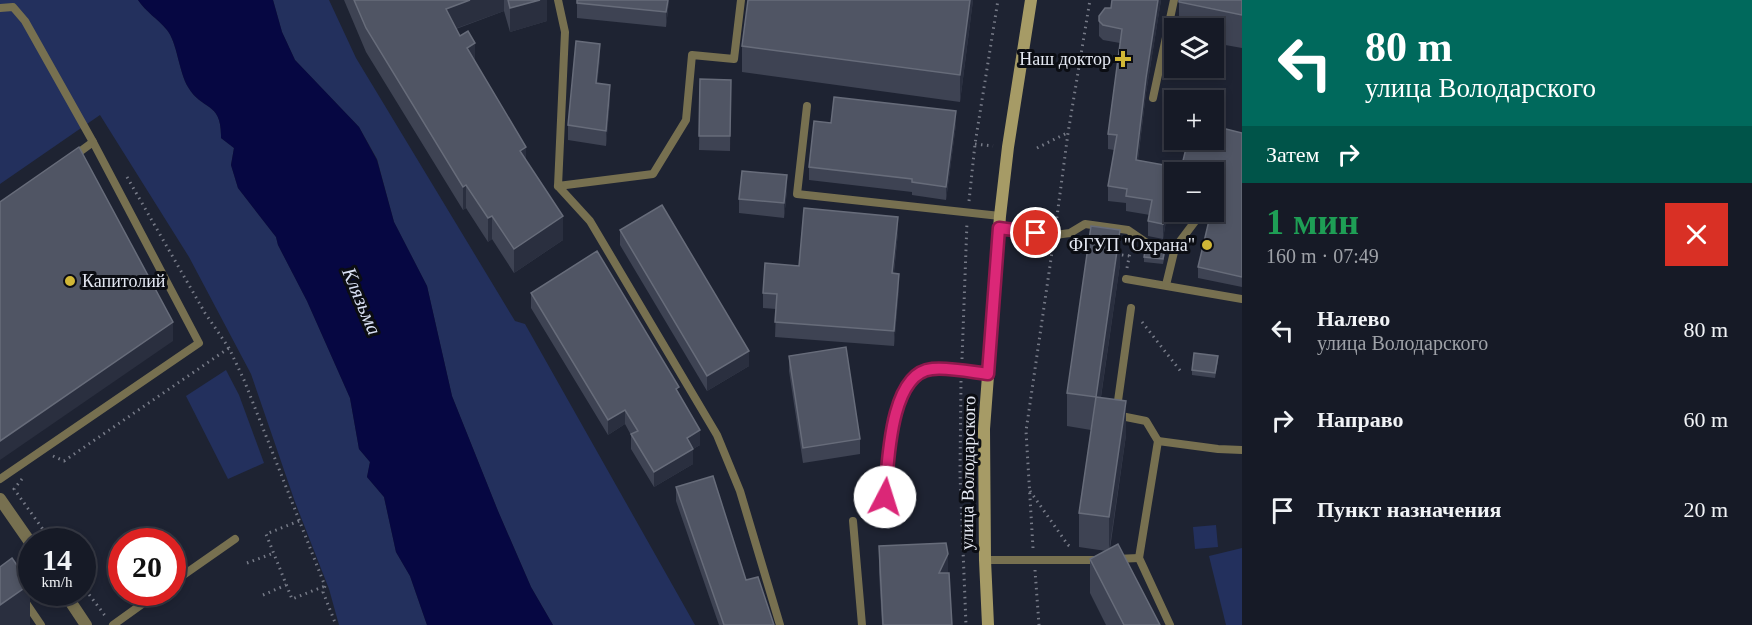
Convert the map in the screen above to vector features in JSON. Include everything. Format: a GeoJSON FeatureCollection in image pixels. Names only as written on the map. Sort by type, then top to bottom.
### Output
{"type":"FeatureCollection","features":[{"type":"Feature","properties":{"kind":"main road","name":"улица Володарского"},"geometry":{"type":"LineString","coordinates":[[988,625],[984,429],[999,222],[1009,137],[1031,0]]}},
{"type":"Feature","properties":{"kind":"street"},"geometry":{"type":"LineString","coordinates":[[0,499],[20,528]]}},
{"type":"Feature","properties":{"kind":"street"},"geometry":{"type":"LineString","coordinates":[[73,606],[86,625]]}},
{"type":"Feature","properties":{"kind":"lane"},"geometry":{"type":"LineString","coordinates":[[558,0],[566,32],[558,186],[590,221],[717,435],[740,491],[780,625]]}},
{"type":"Feature","properties":{"kind":"lane"},"geometry":{"type":"LineString","coordinates":[[558,186],[653,174],[686,120],[692,55],[734,59],[741,0]]}},
{"type":"Feature","properties":{"kind":"lane"},"geometry":{"type":"LineString","coordinates":[[1153,98],[1174,0]]}},
{"type":"Feature","properties":{"kind":"lane"},"geometry":{"type":"LineString","coordinates":[[0,8],[13,7],[25,21],[93,142],[199,343],[0,479]]}},
{"type":"Feature","properties":{"kind":"lane"},"geometry":{"type":"LineString","coordinates":[[807,106],[797,194],[967,212],[1055,235],[1070,233],[1085,224],[1128,230],[1147,243],[1175,248]]}},
{"type":"Feature","properties":{"kind":"lane"},"geometry":{"type":"LineString","coordinates":[[65,162],[93,142]]}},
{"type":"Feature","properties":{"kind":"lane"},"geometry":{"type":"LineString","coordinates":[[1167,285],[1175,248],[1194,222]]}},
{"type":"Feature","properties":{"kind":"lane"},"geometry":{"type":"LineString","coordinates":[[1126,279],[1242,298]]}},
{"type":"Feature","properties":{"kind":"lane"},"geometry":{"type":"LineString","coordinates":[[1131,308],[1116,415],[1146,421],[1158,441],[1139,558],[1170,625]]}},
{"type":"Feature","properties":{"kind":"lane"},"geometry":{"type":"LineString","coordinates":[[885,497],[892,435],[905,388],[921,373],[931,369],[988,374]]}},
{"type":"Feature","properties":{"kind":"lane"},"geometry":{"type":"LineString","coordinates":[[1158,441],[1242,450]]}},
{"type":"Feature","properties":{"kind":"lane"},"geometry":{"type":"LineString","coordinates":[[853,521],[862,625]]}},
{"type":"Feature","properties":{"kind":"lane"},"geometry":{"type":"LineString","coordinates":[[186,573],[235,539]]}},
{"type":"Feature","properties":{"kind":"lane"},"geometry":{"type":"LineString","coordinates":[[985,560],[1091,561],[1139,558]]}},
{"type":"Feature","properties":{"kind":"lane"},"geometry":{"type":"LineString","coordinates":[[16,588],[41,625]]}},
{"type":"Feature","properties":{"kind":"lane"},"geometry":{"type":"LineString","coordinates":[[112,625],[139,606]]}},
{"type":"Feature","properties":{"kind":"path"},"geometry":{"type":"LineString","coordinates":[[966,625],[960,474],[967,212],[975,144],[998,0]]}},
{"type":"Feature","properties":{"kind":"path"},"geometry":{"type":"LineString","coordinates":[[1039,625],[1026,430],[1068,133],[1090,0]]}},
{"type":"Feature","properties":{"kind":"path"},"geometry":{"type":"LineString","coordinates":[[1036,148],[1068,133]]}},
{"type":"Feature","properties":{"kind":"path"},"geometry":{"type":"LineString","coordinates":[[975,144],[993,146]]}},
{"type":"Feature","properties":{"kind":"path"},"geometry":{"type":"LineString","coordinates":[[1064,246],[1097,251]]}},
{"type":"Feature","properties":{"kind":"path"},"geometry":{"type":"LineString","coordinates":[[1108,252],[1129,256]]}},
{"type":"Feature","properties":{"kind":"path"},"geometry":{"type":"LineString","coordinates":[[1131,308],[1182,373]]}},
{"type":"Feature","properties":{"kind":"path"},"geometry":{"type":"LineString","coordinates":[[205,313],[229,348],[244,380],[324,586],[323,592],[336,625]]}},
{"type":"Feature","properties":{"kind":"path"},"geometry":{"type":"LineString","coordinates":[[43,451],[64,461],[229,348]]}},
{"type":"Feature","properties":{"kind":"path"},"geometry":{"type":"LineString","coordinates":[[29,470],[14,489],[42,528]]}},
{"type":"Feature","properties":{"kind":"path"},"geometry":{"type":"LineString","coordinates":[[1029,489],[1068,545],[1091,561]]}},
{"type":"Feature","properties":{"kind":"path"},"geometry":{"type":"LineString","coordinates":[[299,521],[266,534],[292,599],[324,586]]}},
{"type":"Feature","properties":{"kind":"path"},"geometry":{"type":"LineString","coordinates":[[247,563],[274,553]]}},
{"type":"Feature","properties":{"kind":"path"},"geometry":{"type":"LineString","coordinates":[[263,595],[286,585]]}},
{"type":"Feature","properties":{"kind":"path"},"geometry":{"type":"LineString","coordinates":[[96,604],[112,625]]}},
{"type":"Feature","properties":{"kind":"shaded area"},"geometry":{"type":"Polygon","coordinates":[[[0,0],[138,0],[167,30],[188,87],[193,95],[215,112],[221,138],[234,148],[231,165],[238,188],[276,237],[350,398],[359,449],[370,462],[367,477],[384,497],[396,552],[410,576],[427,625],[339,625],[329,589],[295,502],[251,374],[189,257],[100,115],[0,184],[0,0]]]}},
{"type":"Feature","properties":{"kind":"shaded area"},"geometry":{"type":"Polygon","coordinates":[[[273,0],[329,0],[356,58],[515,321],[525,324],[695,625],[553,625],[531,587],[452,396],[427,286],[394,222],[377,159],[359,127],[295,60],[282,32],[273,0]]]}},
{"type":"Feature","properties":{"kind":"shaded area"},"geometry":{"type":"Polygon","coordinates":[[[226,370],[239,395],[264,463],[228,479],[186,396],[226,370]]]}},
{"type":"Feature","properties":{"kind":"shaded area"},"geometry":{"type":"Polygon","coordinates":[[[1216,525],[1218,547],[1195,549],[1193,527],[1216,525]]]}},
{"type":"Feature","properties":{"kind":"shaded area"},"geometry":{"type":"Polygon","coordinates":[[[1242,548],[1242,625],[1226,625],[1209,556],[1242,548]]]}},
{"type":"Feature","properties":{"kind":"water","name":"Клязьма"},"geometry":{"type":"Polygon","coordinates":[[[138,0],[273,0],[282,32],[295,60],[359,127],[377,160],[394,222],[427,286],[452,396],[531,587],[553,625],[427,625],[410,576],[396,552],[384,497],[367,477],[370,462],[359,449],[350,398],[307,301],[276,237],[238,188],[231,165],[234,148],[221,138],[215,112],[193,95],[182,73],[170,35],[138,0]]]}},
{"type":"Feature","properties":{"kind":"building"},"geometry":{"type":"Polygon","coordinates":[[[354,0],[470,0],[446,9],[460,36],[468,31],[475,43],[467,48],[526,147],[520,151],[563,216],[514,249],[492,216],[488,218],[466,185],[463,187],[366,28],[354,0]]]}},
{"type":"Feature","properties":{"kind":"building"},"geometry":{"type":"Polygon","coordinates":[[[508,0],[540,0],[510,8],[508,0]]]}},
{"type":"Feature","properties":{"kind":"building"},"geometry":{"type":"Polygon","coordinates":[[[577,0],[668,0],[666,12],[577,3],[577,0]]]}},
{"type":"Feature","properties":{"kind":"building"},"geometry":{"type":"Polygon","coordinates":[[[748,0],[970,0],[960,75],[742,46],[748,0]]]}},
{"type":"Feature","properties":{"kind":"building"},"geometry":{"type":"Polygon","coordinates":[[[1112,0],[1158,0],[1136,160],[1164,165],[1163,224],[1148,221],[1152,200],[1126,196],[1127,189],[1108,186],[1117,135],[1108,134],[1122,29],[1103,25],[1099,21],[1099,16],[1105,8],[1111,8],[1112,0]]]}},
{"type":"Feature","properties":{"kind":"building"},"geometry":{"type":"Polygon","coordinates":[[[1179,0],[1242,0],[1242,15],[1179,2],[1179,0]]]}},
{"type":"Feature","properties":{"kind":"building"},"geometry":{"type":"Polygon","coordinates":[[[576,41],[600,44],[596,83],[610,85],[606,131],[568,125],[576,41]]]}},
{"type":"Feature","properties":{"kind":"building"},"geometry":{"type":"Polygon","coordinates":[[[700,79],[731,80],[730,136],[699,136],[700,79]]]}},
{"type":"Feature","properties":{"kind":"building"},"geometry":{"type":"Polygon","coordinates":[[[834,97],[956,111],[946,187],[912,182],[912,179],[809,167],[814,121],[831,123],[834,97]]]}},
{"type":"Feature","properties":{"kind":"building"},"geometry":{"type":"Polygon","coordinates":[[[1224,128],[1242,133],[1242,277],[1198,267],[1209,222],[1224,222],[1224,162],[1183,162],[1186,150],[1224,150],[1224,128]]]}},
{"type":"Feature","properties":{"kind":"building","name":"Капитолий"},"geometry":{"type":"Polygon","coordinates":[[[79,147],[173,322],[0,441],[0,202],[79,147]]]}},
{"type":"Feature","properties":{"kind":"building"},"geometry":{"type":"Polygon","coordinates":[[[742,171],[787,175],[784,203],[739,199],[742,171]]]}},
{"type":"Feature","properties":{"kind":"building"},"geometry":{"type":"Polygon","coordinates":[[[662,205],[749,351],[707,376],[620,230],[662,205]]]}},
{"type":"Feature","properties":{"kind":"building"},"geometry":{"type":"Polygon","coordinates":[[[804,208],[898,217],[892,273],[899,274],[894,331],[775,322],[777,294],[763,293],[765,263],[799,266],[804,208]]]}},
{"type":"Feature","properties":{"kind":"building"},"geometry":{"type":"Polygon","coordinates":[[[1091,226],[1120,230],[1096,397],[1067,393],[1091,226]]]}},
{"type":"Feature","properties":{"kind":"building"},"geometry":{"type":"Polygon","coordinates":[[[1146,244],[1165,248],[1163,259],[1144,257],[1146,244]]]}},
{"type":"Feature","properties":{"kind":"building"},"geometry":{"type":"Polygon","coordinates":[[[597,251],[679,387],[676,389],[700,430],[687,438],[693,449],[654,472],[631,434],[638,431],[625,410],[608,420],[531,293],[597,251]]]}},
{"type":"Feature","properties":{"kind":"building"},"geometry":{"type":"Polygon","coordinates":[[[846,347],[860,439],[803,448],[789,356],[846,347]]]}},
{"type":"Feature","properties":{"kind":"building"},"geometry":{"type":"Polygon","coordinates":[[[1194,353],[1218,356],[1215,373],[1192,370],[1194,353]]]}},
{"type":"Feature","properties":{"kind":"building"},"geometry":{"type":"Polygon","coordinates":[[[1096,397],[1126,401],[1109,517],[1079,513],[1096,397]]]}},
{"type":"Feature","properties":{"kind":"building"},"geometry":{"type":"Polygon","coordinates":[[[713,476],[746,580],[758,577],[774,625],[724,625],[676,487],[713,476]]]}},
{"type":"Feature","properties":{"kind":"building"},"geometry":{"type":"Polygon","coordinates":[[[946,543],[948,554],[939,573],[949,573],[952,625],[883,625],[879,546],[946,543]]]}},
{"type":"Feature","properties":{"kind":"building"},"geometry":{"type":"Polygon","coordinates":[[[1118,544],[1160,625],[1124,625],[1090,559],[1118,544]]]}},
{"type":"Feature","properties":{"kind":"building"},"geometry":{"type":"Polygon","coordinates":[[[12,558],[18,567],[18,592],[0,605],[0,567],[12,558]]]}},
{"type":"Feature","properties":{"kind":"place","name":"Наш доктор"},"geometry":{"type":"Point","coordinates":[1123,59]}},
{"type":"Feature","properties":{"kind":"place","name":"ФГУП \"Охрана\""},"geometry":{"type":"Point","coordinates":[1207,245]}},
{"type":"Feature","properties":{"kind":"place","name":"Капитолий"},"geometry":{"type":"Point","coordinates":[70,281]}},
{"type":"Feature","properties":{"kind":"route"},"geometry":{"type":"LineString","coordinates":[[885,497],[892,435],[905,388],[921,373],[931,369],[988,374],[999,228],[1036,233]]}}]}
